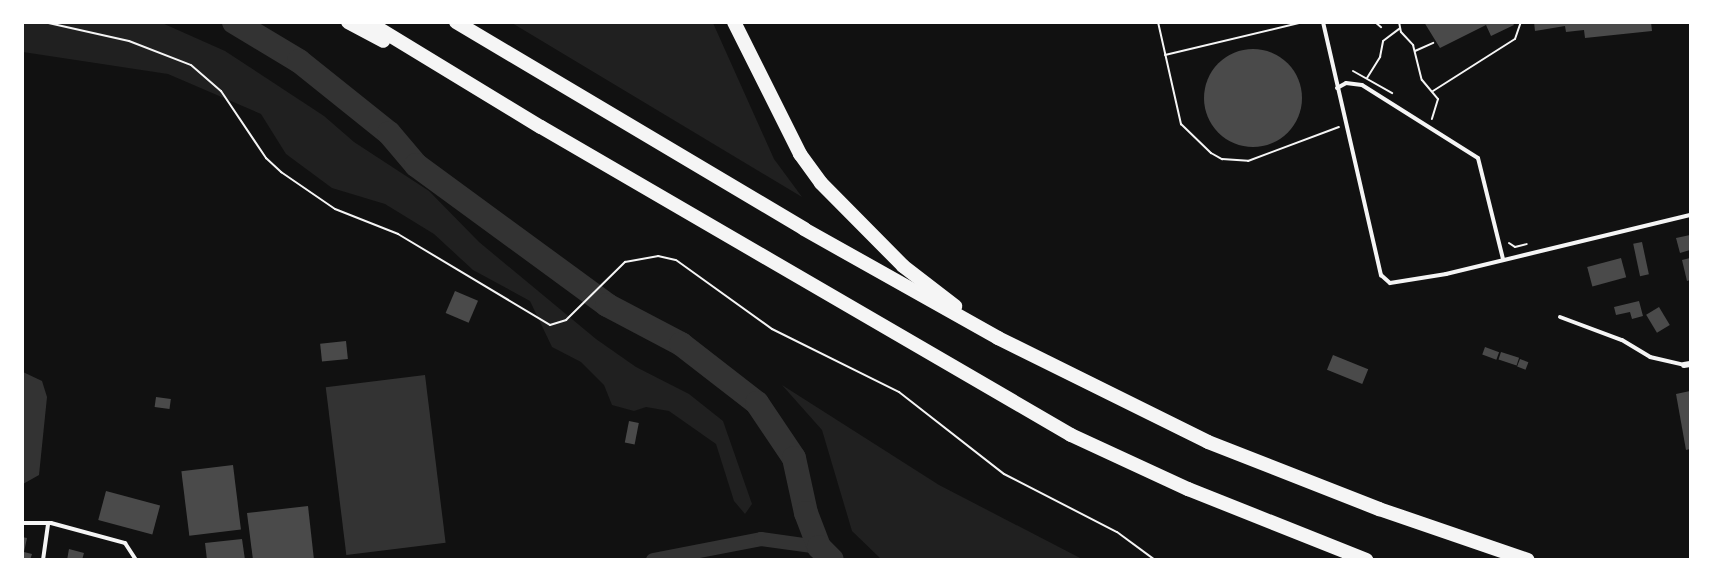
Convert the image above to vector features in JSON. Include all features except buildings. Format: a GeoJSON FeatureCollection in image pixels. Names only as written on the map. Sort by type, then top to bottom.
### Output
{"type":"FeatureCollection","features":[{"type":"Feature","properties":{"kind":"highway"},"geometry":{"type":"LineString","coordinates":[[348,22],[498,102]]}},
{"type":"Feature","properties":{"kind":"highway"},"geometry":{"type":"LineString","coordinates":[[368,22],[498,102],[1071,435],[1188,489],[1366,560]]}},
{"type":"Feature","properties":{"kind":"highway"},"geometry":{"type":"LineString","coordinates":[[456,22],[804,229],[998,338],[1208,442],[1527,560]]}},
{"type":"Feature","properties":{"kind":"highway"},"geometry":{"type":"LineString","coordinates":[[734,22],[800,154],[821,183],[903,266],[998,338]]}},
{"type":"Feature","properties":{"kind":"highway"},"geometry":{"type":"LineString","coordinates":[[1498,551],[1537,560]]}},
{"type":"Feature","properties":{"kind":"lane"},"geometry":{"type":"LineString","coordinates":[[1323,22],[1345,126],[1384,279],[1399,284],[1690,215]]}},
{"type":"Feature","properties":{"kind":"lane"},"geometry":{"type":"LineString","coordinates":[[1336,88],[1346,83],[1362,85],[1478,158],[1503,259]]}},
{"type":"Feature","properties":{"kind":"lane"},"geometry":{"type":"LineString","coordinates":[[1560,317],[1622,340],[1650,357],[1687,365]]}},
{"type":"Feature","properties":{"kind":"lane"},"geometry":{"type":"LineString","coordinates":[[22,523],[48,523],[125,543],[136,560]]}},
{"type":"Feature","properties":{"kind":"lane"},"geometry":{"type":"LineString","coordinates":[[43,560],[48,523]]}},
{"type":"Feature","properties":{"kind":"path"},"geometry":{"type":"LineString","coordinates":[[44,22],[129,41],[191,65],[221,91],[266,158],[319,198],[335,209],[398,234],[550,325],[566,320],[615,269],[636,258],[658,256],[684,264],[772,329],[898,392],[1004,474],[1117,532],[1155,560]]}},
{"type":"Feature","properties":{"kind":"path"},"geometry":{"type":"LineString","coordinates":[[1158,22],[1181,124],[1200,145],[1222,159],[1262,158],[1316,133],[1345,126]]}},
{"type":"Feature","properties":{"kind":"path"},"geometry":{"type":"LineString","coordinates":[[1165,55],[1303,22]]}},
{"type":"Feature","properties":{"kind":"path"},"geometry":{"type":"LineString","coordinates":[[1375,22],[1381,27]]}},
{"type":"Feature","properties":{"kind":"path"},"geometry":{"type":"LineString","coordinates":[[1400,22],[1400,28],[1415,51],[1422,80],[1433,91],[1439,106],[1432,119]]}},
{"type":"Feature","properties":{"kind":"path"},"geometry":{"type":"LineString","coordinates":[[1433,91],[1515,39],[1521,22]]}},
{"type":"Feature","properties":{"kind":"path"},"geometry":{"type":"LineString","coordinates":[[1362,85],[1380,57],[1383,41],[1400,28]]}},
{"type":"Feature","properties":{"kind":"path"},"geometry":{"type":"LineString","coordinates":[[1415,51],[1433,43]]}},
{"type":"Feature","properties":{"kind":"shaded area"},"geometry":{"type":"Polygon","coordinates":[[[22,23],[162,23],[225,51],[324,116],[354,142],[429,191],[479,242],[596,339],[636,367],[689,394],[723,421],[752,504],[745,514],[734,501],[716,444],[669,411],[646,407],[634,411],[612,405],[604,385],[581,362],[552,347],[530,301],[473,270],[434,234],[385,204],[332,188],[286,154],[261,114],[168,74],[23,52],[22,23]]]}},
{"type":"Feature","properties":{"kind":"shaded area"},"geometry":{"type":"Polygon","coordinates":[[[512,23],[713,23],[774,159],[802,197],[512,23]]]}},
{"type":"Feature","properties":{"kind":"shaded area"},"geometry":{"type":"Polygon","coordinates":[[[23,372],[42,381],[47,397],[39,475],[23,484],[23,372]]]}},
{"type":"Feature","properties":{"kind":"shaded area"},"geometry":{"type":"Polygon","coordinates":[[[425,375],[446,543],[346,555],[326,387],[425,375]]]}},
{"type":"Feature","properties":{"kind":"shaded area"},"geometry":{"type":"Polygon","coordinates":[[[782,385],[939,485],[1082,559],[881,559],[852,531],[822,430],[782,385]]]}},
{"type":"Feature","properties":{"kind":"waterway"},"geometry":{"type":"LineString","coordinates":[[234,22],[299,61],[389,133],[416,165],[607,305],[681,344],[757,403],[794,458],[806,513],[819,547],[832,560]]}},
{"type":"Feature","properties":{"kind":"waterway"},"geometry":{"type":"LineString","coordinates":[[653,560],[761,539],[819,547]]}}]}
